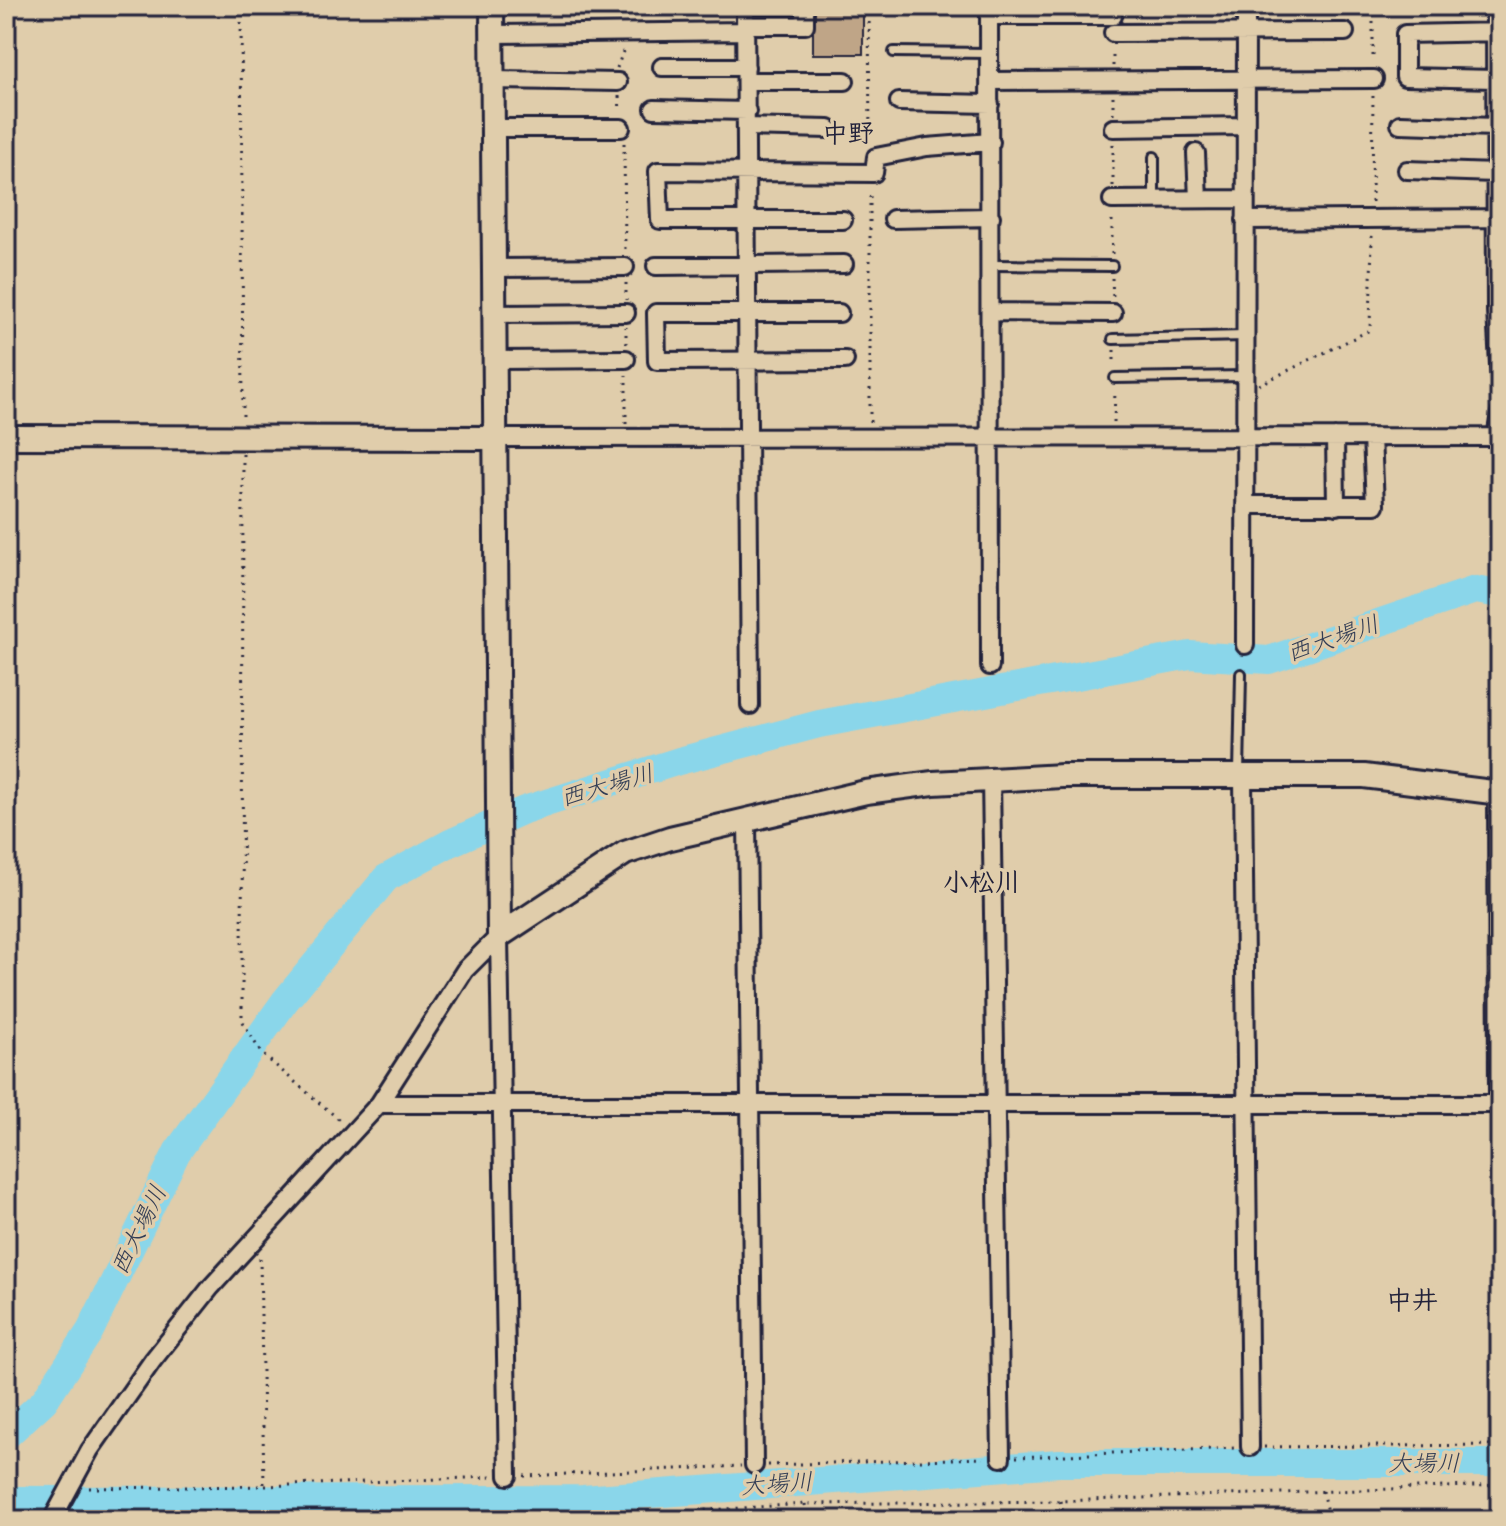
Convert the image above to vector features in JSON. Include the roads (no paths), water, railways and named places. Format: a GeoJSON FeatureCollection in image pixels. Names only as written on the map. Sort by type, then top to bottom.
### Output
{"type":"FeatureCollection","features":[{"type":"Feature","properties":{"kind":"street"},"geometry":{"type":"LineString","coordinates":[[492,6],[497,804],[508,1476]]}},
{"type":"Feature","properties":{"kind":"street"},"geometry":{"type":"LineString","coordinates":[[745,6],[750,705]]}},
{"type":"Feature","properties":{"kind":"street"},"geometry":{"type":"LineString","coordinates":[[492,34],[805,25],[805,6]]}},
{"type":"Feature","properties":{"kind":"street"},"geometry":{"type":"LineString","coordinates":[[1245,645],[1246,6]]}},
{"type":"Feature","properties":{"kind":"street"},"geometry":{"type":"LineString","coordinates":[[1495,6],[1498,32],[1495,127],[1500,382]]}},
{"type":"Feature","properties":{"kind":"street"},"geometry":{"type":"LineString","coordinates":[[990,666],[989,11],[1246,33],[1345,32]]}},
{"type":"Feature","properties":{"kind":"street"},"geometry":{"type":"LineString","coordinates":[[1497,83],[1405,77],[1405,34],[1498,32]]}},
{"type":"Feature","properties":{"kind":"street"},"geometry":{"type":"LineString","coordinates":[[662,67],[845,81]]}},
{"type":"Feature","properties":{"kind":"street"},"geometry":{"type":"LineString","coordinates":[[991,81],[1374,79]]}},
{"type":"Feature","properties":{"kind":"street"},"geometry":{"type":"LineString","coordinates":[[493,80],[618,82]]}},
{"type":"Feature","properties":{"kind":"street"},"geometry":{"type":"LineString","coordinates":[[899,102],[990,104]]}},
{"type":"Feature","properties":{"kind":"street"},"geometry":{"type":"LineString","coordinates":[[654,109],[829,129]]}},
{"type":"Feature","properties":{"kind":"street"},"geometry":{"type":"LineString","coordinates":[[1400,124],[1495,127]]}},
{"type":"Feature","properties":{"kind":"street"},"geometry":{"type":"LineString","coordinates":[[1113,128],[1245,126]]}},
{"type":"Feature","properties":{"kind":"street"},"geometry":{"type":"LineString","coordinates":[[493,128],[621,128]]}},
{"type":"Feature","properties":{"kind":"street"},"geometry":{"type":"LineString","coordinates":[[843,220],[660,220],[658,171],[874,173],[876,157],[927,147],[991,142]]}},
{"type":"Feature","properties":{"kind":"street"},"geometry":{"type":"LineString","coordinates":[[1196,153],[1198,199]]}},
{"type":"Feature","properties":{"kind":"street"},"geometry":{"type":"LineString","coordinates":[[1407,170],[1497,167]]}},
{"type":"Feature","properties":{"kind":"street"},"geometry":{"type":"LineString","coordinates":[[1112,200],[1245,199]]}},
{"type":"Feature","properties":{"kind":"street"},"geometry":{"type":"LineString","coordinates":[[893,219],[991,217]]}},
{"type":"Feature","properties":{"kind":"street"},"geometry":{"type":"LineString","coordinates":[[1245,220],[1497,218]]}},
{"type":"Feature","properties":{"kind":"street"},"geometry":{"type":"LineString","coordinates":[[656,266],[844,264]]}},
{"type":"Feature","properties":{"kind":"street"},"geometry":{"type":"LineString","coordinates":[[493,268],[625,267]]}},
{"type":"Feature","properties":{"kind":"street"},"geometry":{"type":"LineString","coordinates":[[990,312],[1113,313]]}},
{"type":"Feature","properties":{"kind":"street"},"geometry":{"type":"LineString","coordinates":[[494,314],[626,313]]}},
{"type":"Feature","properties":{"kind":"street"},"geometry":{"type":"LineString","coordinates":[[839,313],[656,313],[657,361],[845,360]]}},
{"type":"Feature","properties":{"kind":"street"},"geometry":{"type":"LineString","coordinates":[[494,360],[626,359]]}},
{"type":"Feature","properties":{"kind":"street"},"geometry":{"type":"LineString","coordinates":[[6,437],[1498,437],[1500,414]]}},
{"type":"Feature","properties":{"kind":"street"},"geometry":{"type":"LineString","coordinates":[[1335,437],[1336,506]]}},
{"type":"Feature","properties":{"kind":"street"},"geometry":{"type":"LineString","coordinates":[[1246,505],[1375,505],[1372,437]]}},
{"type":"Feature","properties":{"kind":"street"},"geometry":{"type":"LineString","coordinates":[[52,1520],[120,1403],[211,1287],[379,1104],[465,970],[499,936],[625,853],[747,818],[866,792],[991,778],[1364,776],[1499,793],[1499,1104],[379,1104]]}},
{"type":"Feature","properties":{"kind":"street"},"geometry":{"type":"LineString","coordinates":[[1241,777],[1250,1447]]}},
{"type":"Feature","properties":{"kind":"street"},"geometry":{"type":"LineString","coordinates":[[991,778],[1001,1458]]}},
{"type":"Feature","properties":{"kind":"street"},"geometry":{"type":"LineString","coordinates":[[747,818],[754,1465]]}},
{"type":"Feature","properties":{"kind":"lane"},"geometry":{"type":"LineString","coordinates":[[894,52],[990,53]]}},
{"type":"Feature","properties":{"kind":"lane"},"geometry":{"type":"LineString","coordinates":[[1154,157],[1154,199]]}},
{"type":"Feature","properties":{"kind":"lane"},"geometry":{"type":"LineString","coordinates":[[990,265],[1112,266]]}},
{"type":"Feature","properties":{"kind":"lane"},"geometry":{"type":"LineString","coordinates":[[1113,339],[1245,336]]}},
{"type":"Feature","properties":{"kind":"lane"},"geometry":{"type":"LineString","coordinates":[[1115,378],[1245,376]]}},
{"type":"Feature","properties":{"kind":"lane"},"geometry":{"type":"LineString","coordinates":[[1241,674],[1241,777]]}},
{"type":"Feature","properties":{"kind":"waterway","name":"西大場川"},"geometry":{"type":"LineString","coordinates":[[6,1436],[44,1401],[90,1331],[177,1152],[285,1001],[386,878],[450,843],[524,810],[679,761],[819,724],[1190,655],[1269,660],[1475,590],[1500,594]]}},
{"type":"Feature","properties":{"kind":"waterway","name":"大場川"},"geometry":{"type":"LineString","coordinates":[[6,1500],[583,1499],[1059,1463],[1500,1463]]}},
{"type":"Feature","properties":{"kind":"district","name":"中野"},"geometry":{"type":"Point","coordinates":[848,134]}},
{"type":"Feature","properties":{"kind":"district","name":"小松川"},"geometry":{"type":"Point","coordinates":[982,883]}},
{"type":"Feature","properties":{"kind":"district","name":"中井"},"geometry":{"type":"Point","coordinates":[1412,1301]}}]}
